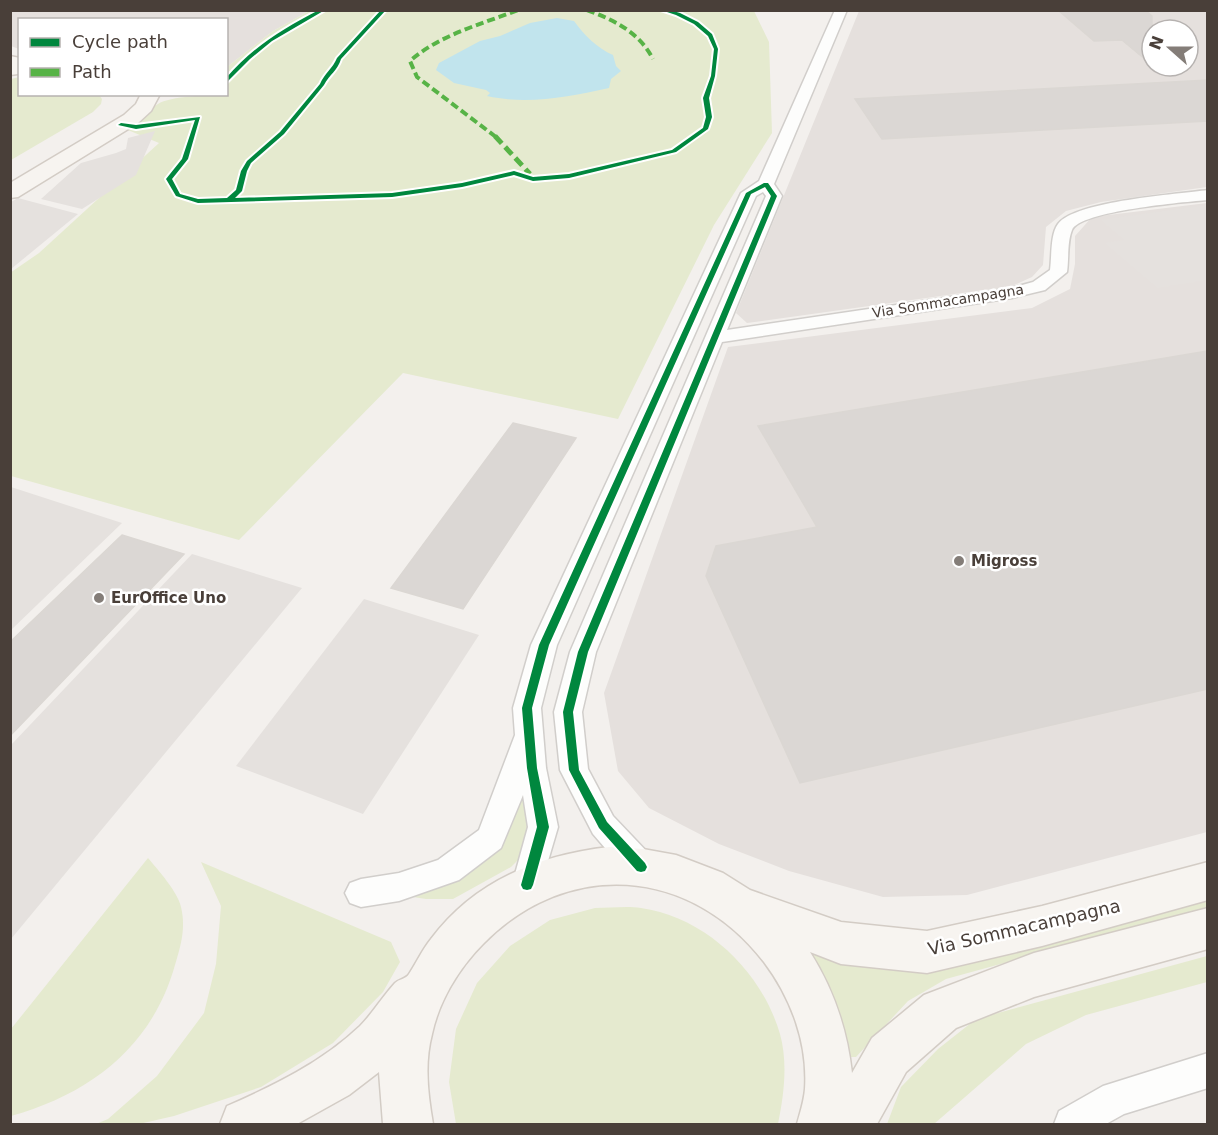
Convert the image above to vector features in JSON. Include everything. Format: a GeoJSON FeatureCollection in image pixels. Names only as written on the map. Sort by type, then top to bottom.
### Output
{"type":"FeatureCollection","features":[{"type":"Feature","properties":{"kind":"street"},"geometry":{"type":"LineString","coordinates":[[527,885],[543,827],[532,768],[527,708],[544,645],[749,193],[766,184],[841,10]]}},
{"type":"Feature","properties":{"kind":"street"},"geometry":{"type":"LineString","coordinates":[[10,192],[131,119],[144,107],[150,96]]}},
{"type":"Feature","properties":{"kind":"street"},"geometry":{"type":"LineString","coordinates":[[10,169],[113,108]]}},
{"type":"Feature","properties":{"kind":"street"},"geometry":{"type":"LineString","coordinates":[[641,867],[603,825],[574,770],[568,712],[583,652],[774,196],[766,184]]}},
{"type":"Feature","properties":{"kind":"street","name":"Via Sommacampagna"},"geometry":{"type":"LineString","coordinates":[[713,338],[1040,286],[1058,272],[1065,226],[1074,218],[1113,208],[1208,195]]}},
{"type":"Feature","properties":{"kind":"street"},"geometry":{"type":"LineString","coordinates":[[361,893],[399,887],[448,870],[490,839],[510,790],[529,731]]}},
{"type":"Feature","properties":{"kind":"street","name":"Via Sommacampagna"},"geometry":{"type":"LineString","coordinates":[[245,1125],[302,1097],[341,1071],[378,1041],[430,977],[460,934],[499,901],[527,885],[564,872],[602,866],[641,867],[691,879],[736,904],[841,943],[927,952],[1042,926],[1208,881]]}},
{"type":"Feature","properties":{"kind":"street","name":"Via Sommacampagna"},"geometry":{"type":"LineString","coordinates":[[736,904],[784,951],[817,1013],[829,1086],[822,1125]]}},
{"type":"Feature","properties":{"kind":"street"},"geometry":{"type":"LineString","coordinates":[[848,1125],[889,1055],[940,1011],[1034,975],[1208,928]]}},
{"type":"Feature","properties":{"kind":"street","name":"Via Sommacampagna"},"geometry":{"type":"LineString","coordinates":[[408,1125],[404,1106],[407,1038],[430,977]]}},
{"type":"Feature","properties":{"kind":"street"},"geometry":{"type":"LineString","coordinates":[[1072,1125],[1116,1099],[1208,1070]]}},
{"type":"Feature","properties":{"kind":"shaded area"},"geometry":{"type":"Polygon","coordinates":[[[11,11],[309,11],[273,31],[228,66],[228,18],[18,18],[18,49],[11,46],[11,11]]]}},
{"type":"Feature","properties":{"kind":"shaded area"},"geometry":{"type":"Polygon","coordinates":[[[859,11],[1207,11],[1207,187],[1101,202],[1066,211],[1046,227],[1043,265],[1032,277],[1012,286],[747,323],[736,313],[859,11]]]}},
{"type":"Feature","properties":{"kind":"shaded area"},"geometry":{"type":"Polygon","coordinates":[[[155,131],[136,175],[82,209],[41,199],[81,163],[126,149],[128,138],[155,131]]]}},
{"type":"Feature","properties":{"kind":"shaded area"},"geometry":{"type":"Polygon","coordinates":[[[18,198],[78,214],[11,269],[11,202],[18,198]]]}},
{"type":"Feature","properties":{"kind":"shaded area"},"geometry":{"type":"Polygon","coordinates":[[[1207,203],[1207,832],[967,895],[883,897],[789,871],[719,844],[649,808],[618,771],[604,693],[728,347],[1032,308],[1070,289],[1075,264],[1075,236],[1092,217],[1207,203]]]}},
{"type":"Feature","properties":{"kind":"shaded area"},"geometry":{"type":"Polygon","coordinates":[[[1207,205],[1207,280],[1157,288],[1104,243],[1124,240],[1100,220],[1207,205]]]}},
{"type":"Feature","properties":{"kind":"shaded area"},"geometry":{"type":"Polygon","coordinates":[[[10,487],[122,523],[11,630],[10,487]]]}},
{"type":"Feature","properties":{"kind":"shaded area"},"geometry":{"type":"Polygon","coordinates":[[[192,554],[302,588],[11,939],[11,745],[192,554]]]}},
{"type":"Feature","properties":{"kind":"shaded area"},"geometry":{"type":"Polygon","coordinates":[[[364,599],[479,635],[363,814],[236,766],[364,599]]]}},
{"type":"Feature","properties":{"kind":"green space"},"geometry":{"type":"Polygon","coordinates":[[[309,11],[754,11],[769,42],[772,133],[714,225],[618,419],[403,373],[239,540],[11,476],[10,273],[39,253],[159,143],[123,128],[164,101],[190,96],[228,96],[228,66],[273,31],[309,11]]]}},
{"type":"Feature","properties":{"kind":"green space"},"geometry":{"type":"Polygon","coordinates":[[[18,77],[18,96],[100,96],[101,104],[93,112],[11,160],[11,79],[18,77]]]}},
{"type":"Feature","properties":{"kind":"green space"},"geometry":{"type":"Polygon","coordinates":[[[521,788],[531,834],[524,854],[511,867],[453,899],[426,899],[400,895],[443,884],[521,788]]]}},
{"type":"Feature","properties":{"kind":"green space"},"geometry":{"type":"Polygon","coordinates":[[[148,858],[176,895],[182,915],[181,943],[165,994],[151,1020],[134,1043],[114,1063],[67,1095],[11,1116],[11,1029],[148,858]]]}},
{"type":"Feature","properties":{"kind":"green space"},"geometry":{"type":"Polygon","coordinates":[[[201,862],[391,942],[400,962],[383,992],[333,1043],[261,1087],[174,1116],[139,1124],[96,1124],[108,1119],[157,1076],[204,1013],[216,964],[221,906],[201,862]]]}},
{"type":"Feature","properties":{"kind":"green space"},"geometry":{"type":"Polygon","coordinates":[[[1207,896],[1207,907],[946,979],[908,1001],[856,1057],[844,1057],[804,951],[816,953],[1207,896]]]}},
{"type":"Feature","properties":{"kind":"green space"},"geometry":{"type":"Polygon","coordinates":[[[636,907],[665,913],[709,935],[745,969],[760,989],[772,1011],[780,1034],[784,1056],[784,1079],[778,1124],[456,1124],[449,1082],[456,1029],[477,983],[510,946],[550,920],[595,908],[636,907]]]}},
{"type":"Feature","properties":{"kind":"green space"},"geometry":{"type":"Polygon","coordinates":[[[1207,956],[1207,982],[1086,1015],[1026,1044],[934,1124],[887,1124],[901,1087],[938,1049],[976,1019],[1207,956]]]}},
{"type":"Feature","properties":{"kind":"water"},"geometry":{"type":"Polygon","coordinates":[[[557,18],[574,21],[592,41],[613,55],[616,66],[621,71],[611,79],[609,88],[548,99],[502,99],[487,96],[490,93],[486,90],[454,83],[436,70],[439,63],[480,41],[500,36],[530,23],[557,18]]]}},
{"type":"Feature","properties":{"kind":"building"},"geometry":{"type":"Polygon","coordinates":[[[1058,10],[1145,10],[1152,16],[1152,18],[1140,18],[1140,55],[1122,40],[1094,41],[1058,10]]]}},
{"type":"Feature","properties":{"kind":"building"},"geometry":{"type":"Polygon","coordinates":[[[1208,80],[1208,121],[882,139],[855,99],[1208,80]]]}},
{"type":"Feature","properties":{"kind":"building","name":"Migross"},"geometry":{"type":"Polygon","coordinates":[[[1208,351],[1208,689],[800,783],[706,576],[716,546],[817,527],[758,426],[1208,351]]]}},
{"type":"Feature","properties":{"kind":"building"},"geometry":{"type":"Polygon","coordinates":[[[513,423],[576,438],[463,609],[391,588],[513,423]]]}},
{"type":"Feature","properties":{"kind":"building","name":"EurOffice Uno"},"geometry":{"type":"Polygon","coordinates":[[[122,535],[184,554],[10,736],[10,642],[122,535]]]}},
{"type":"Feature","properties":{"kind":"marked path"},"geometry":{"type":"LineString","coordinates":[[518,10],[449,37],[420,52],[410,61],[417,77],[496,137],[530,174]]}},
{"type":"Feature","properties":{"kind":"marked path"},"geometry":{"type":"LineString","coordinates":[[587,10],[626,28],[642,42],[653,59]]}},
{"type":"Feature","properties":{"kind":"cycle path"},"geometry":{"type":"LineString","coordinates":[[228,80],[259,48],[294,25],[323,10]]}},
{"type":"Feature","properties":{"kind":"cycle path"},"geometry":{"type":"LineString","coordinates":[[229,200],[239,191],[249,162],[282,133],[336,67],[339,59],[384,10]]}},
{"type":"Feature","properties":{"kind":"cycle path"},"geometry":{"type":"LineString","coordinates":[[121,125],[136,127],[198,118],[185,159],[169,179],[178,195],[198,201],[392,195],[462,185],[514,173],[533,179],[569,176],[674,151],[705,129],[709,117],[706,98],[713,76],[716,49],[710,35],[696,23],[663,10]]}},
{"type":"Feature","properties":{"kind":"cycle path"},"geometry":{"type":"LineString","coordinates":[[527,885],[543,827],[532,768],[527,708],[544,645],[749,193],[766,184],[774,196],[583,652],[568,712],[574,770],[603,825],[641,867]]}},
{"type":"Feature","properties":{"kind":"place","name":"Migross"},"geometry":{"type":"Point","coordinates":[959,561]}},
{"type":"Feature","properties":{"kind":"place","name":"EurOffice Uno"},"geometry":{"type":"Point","coordinates":[99,598]}}]}
